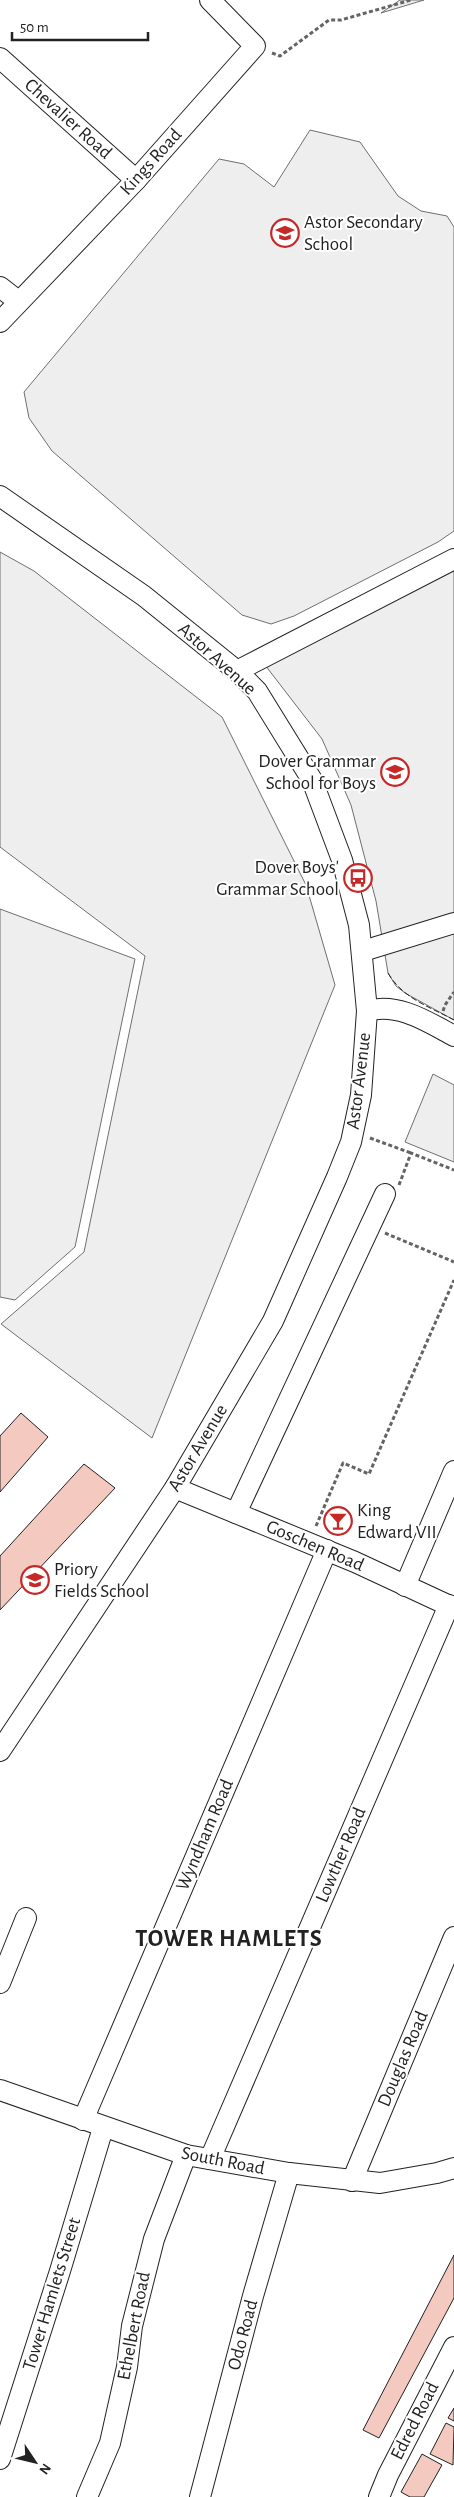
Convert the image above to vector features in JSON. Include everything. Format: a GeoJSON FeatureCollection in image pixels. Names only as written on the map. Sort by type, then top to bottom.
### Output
{"type":"FeatureCollection","features":[{"type":"Feature","properties":{"kind":"street","name":"Kings Road"},"geometry":{"type":"LineString","coordinates":[[0,322],[18,301],[136,180],[255,46],[210,0]]}},
{"type":"Feature","properties":{"kind":"street","name":"Chevalier Road"},"geometry":{"type":"LineString","coordinates":[[0,58],[136,180]]}},
{"type":"Feature","properties":{"kind":"street"},"geometry":{"type":"LineString","coordinates":[[0,287],[18,301]]}},
{"type":"Feature","properties":{"kind":"street","name":"Astor Avenue"},"geometry":{"type":"LineString","coordinates":[[0,496],[144,596],[237,671],[257,691],[312,780],[342,860],[359,925],[367,1012],[360,1095],[353,1132],[337,1178],[273,1321],[175,1488],[0,1751]]}},
{"type":"Feature","properties":{"kind":"street"},"geometry":{"type":"LineString","coordinates":[[237,671],[454,559]]}},
{"type":"Feature","properties":{"kind":"street"},"geometry":{"type":"LineString","coordinates":[[362,951],[454,923]]}},
{"type":"Feature","properties":{"kind":"street"},"geometry":{"type":"LineString","coordinates":[[367,1012],[377,1009],[395,1010],[422,1019],[454,1036]]}},
{"type":"Feature","properties":{"kind":"street"},"geometry":{"type":"LineString","coordinates":[[236,1513],[385,1194]]}},
{"type":"Feature","properties":{"kind":"street"},"geometry":{"type":"LineString","coordinates":[[405,1586],[454,1471]]}},
{"type":"Feature","properties":{"kind":"street","name":"Goschen Road"},"geometry":{"type":"LineString","coordinates":[[175,1488],[318,1547],[452,1607]]}},
{"type":"Feature","properties":{"kind":"street","name":"Wyndham Road"},"geometry":{"type":"LineString","coordinates":[[83,2120],[318,1547]]}},
{"type":"Feature","properties":{"kind":"street","name":"Lowther Road"},"geometry":{"type":"LineString","coordinates":[[210,2159],[452,1607]]}},
{"type":"Feature","properties":{"kind":"street"},"geometry":{"type":"LineString","coordinates":[[0,1982],[26,1918]]}},
{"type":"Feature","properties":{"kind":"street","name":"Douglas Road"},"geometry":{"type":"LineString","coordinates":[[352,2181],[454,1937]]}},
{"type":"Feature","properties":{"kind":"street","name":"South Road"},"geometry":{"type":"LineString","coordinates":[[0,2090],[186,2156],[352,2181],[394,2182],[454,2168]]}},
{"type":"Feature","properties":{"kind":"street","name":"Tower Hamlets Street"},"geometry":{"type":"LineString","coordinates":[[0,2459],[60,2272],[103,2128]]}},
{"type":"Feature","properties":{"kind":"street","name":"Ethelbert Road"},"geometry":{"type":"LineString","coordinates":[[87,2497],[110,2443],[132,2326],[154,2239],[186,2156]]}},
{"type":"Feature","properties":{"kind":"street","name":"Odo Road"},"geometry":{"type":"LineString","coordinates":[[200,2497],[253,2296],[289,2173]]}},
{"type":"Feature","properties":{"kind":"street","name":"Edred Road"},"geometry":{"type":"LineString","coordinates":[[379,2497],[388,2475],[454,2347]]}},
{"type":"Feature","properties":{"kind":"path"},"geometry":{"type":"LineString","coordinates":[[280,56],[329,20],[341,20],[410,0]]}},
{"type":"Feature","properties":{"kind":"path"},"geometry":{"type":"LineString","coordinates":[[442,1014],[445,1005],[454,992]]}},
{"type":"Feature","properties":{"kind":"path"},"geometry":{"type":"LineString","coordinates":[[353,1132],[454,1170]]}},
{"type":"Feature","properties":{"kind":"path"},"geometry":{"type":"LineString","coordinates":[[385,1194],[393,1201],[412,1154]]}},
{"type":"Feature","properties":{"kind":"path"},"geometry":{"type":"LineString","coordinates":[[369,1227],[454,1262]]}},
{"type":"Feature","properties":{"kind":"path"},"geometry":{"type":"LineString","coordinates":[[318,1547],[343,1463],[369,1474],[454,1280]]}},
{"type":"Feature","properties":{"kind":"shaded area"},"geometry":{"type":"Polygon","coordinates":[[[400,0],[424,0],[381,13],[400,0]]]}},
{"type":"Feature","properties":{"kind":"shaded area","name":"Astor Secondary School"},"geometry":{"type":"Polygon","coordinates":[[[310,130],[360,142],[398,196],[421,211],[447,216],[454,227],[454,531],[438,542],[294,616],[271,624],[242,615],[52,451],[29,418],[24,392],[219,159],[244,164],[274,187],[310,130]]]}},
{"type":"Feature","properties":{"kind":"shaded area"},"geometry":{"type":"Polygon","coordinates":[[[0,552],[34,571],[222,717],[306,885],[335,985],[152,1438],[1,1324],[84,1252],[145,956],[0,847],[0,552]]]}},
{"type":"Feature","properties":{"kind":"shaded area","name":"Dover Grammar School for Boys"},"geometry":{"type":"Polygon","coordinates":[[[454,569],[454,1020],[405,993],[396,986],[388,973],[376,901],[351,805],[322,739],[265,665],[454,569]]]}},
{"type":"Feature","properties":{"kind":"shaded area"},"geometry":{"type":"Polygon","coordinates":[[[0,909],[135,959],[75,1247],[15,1300],[0,1297],[0,909]]]}},
{"type":"Feature","properties":{"kind":"shaded area"},"geometry":{"type":"Polygon","coordinates":[[[433,1074],[454,1085],[454,1162],[405,1142],[433,1074]]]}},
{"type":"Feature","properties":{"kind":"building"},"geometry":{"type":"Polygon","coordinates":[[[21,1413],[48,1437],[0,1492],[0,1436],[21,1413]]]}},
{"type":"Feature","properties":{"kind":"building"},"geometry":{"type":"Polygon","coordinates":[[[84,1464],[115,1488],[0,1610],[0,1556],[84,1464]]]}},
{"type":"Feature","properties":{"kind":"building"},"geometry":{"type":"Polygon","coordinates":[[[454,2255],[454,2298],[379,2438],[363,2430],[454,2255]]]}},
{"type":"Feature","properties":{"kind":"building"},"geometry":{"type":"Polygon","coordinates":[[[454,2408],[454,2421],[448,2418],[454,2408]]]}},
{"type":"Feature","properties":{"kind":"building"},"geometry":{"type":"Polygon","coordinates":[[[446,2423],[454,2427],[453,2465],[430,2454],[446,2423]]]}},
{"type":"Feature","properties":{"kind":"building"},"geometry":{"type":"Polygon","coordinates":[[[422,2454],[442,2465],[424,2497],[410,2497],[401,2492],[422,2454]]]}},
{"type":"Feature","properties":{"kind":"fence"},"geometry":{"type":"LineString","coordinates":[[388,973],[394,982],[409,995],[454,1020]]}},
{"type":"Feature","properties":{"kind":"place","name":"Astor Secondary School"},"geometry":{"type":"Point","coordinates":[285,233]}},
{"type":"Feature","properties":{"kind":"place","name":"Dover Grammar School for Boys"},"geometry":{"type":"Point","coordinates":[395,772]}},
{"type":"Feature","properties":{"kind":"place","name":"Dover Boys' Grammar School"},"geometry":{"type":"Point","coordinates":[358,878]}},
{"type":"Feature","properties":{"kind":"place","name":"King Edward VII"},"geometry":{"type":"Point","coordinates":[338,1521]}},
{"type":"Feature","properties":{"kind":"place","name":"Priory Fields School"},"geometry":{"type":"Point","coordinates":[35,1580]}},
{"type":"Feature","properties":{"kind":"district","name":"TOWER HAMLETS"},"geometry":{"type":"Point","coordinates":[229,1939]}}]}
